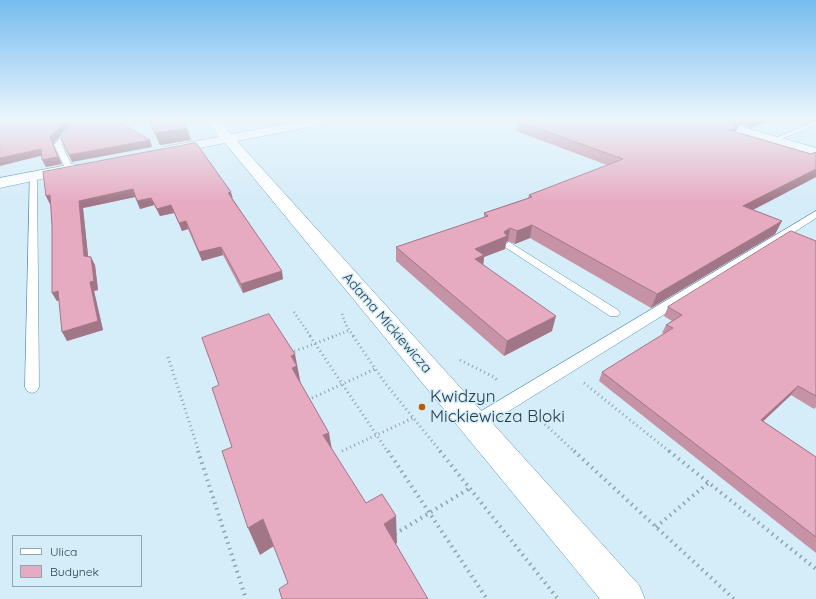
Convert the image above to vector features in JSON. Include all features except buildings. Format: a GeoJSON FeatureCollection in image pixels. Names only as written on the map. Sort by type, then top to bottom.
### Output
{"type":"FeatureCollection","features":[{"type":"Feature","properties":{"kind":"street"},"geometry":{"type":"LineString","coordinates":[[158,152],[185,147]]}},
{"type":"Feature","properties":{"kind":"street","name":"Adama Mickiewicza"},"geometry":{"type":"LineString","coordinates":[[237,147],[625,599]]}},
{"type":"Feature","properties":{"kind":"street"},"geometry":{"type":"LineString","coordinates":[[798,147],[816,152]]}},
{"type":"Feature","properties":{"kind":"street"},"geometry":{"type":"LineString","coordinates":[[0,183],[84,166]]}},
{"type":"Feature","properties":{"kind":"lane"},"geometry":{"type":"LineString","coordinates":[[59,147],[69,168]]}},
{"type":"Feature","properties":{"kind":"lane"},"geometry":{"type":"LineString","coordinates":[[32,387],[33,176]]}},
{"type":"Feature","properties":{"kind":"lane"},"geometry":{"type":"LineString","coordinates":[[474,424],[516,397],[740,263],[816,214]]}},
{"type":"Feature","properties":{"kind":"lane"},"geometry":{"type":"LineString","coordinates":[[508,245],[614,313]]}},
{"type":"Feature","properties":{"kind":"path"},"geometry":{"type":"LineString","coordinates":[[341,311],[346,325],[375,369],[558,599]]}},
{"type":"Feature","properties":{"kind":"path"},"geometry":{"type":"LineString","coordinates":[[294,312],[487,599]]}},
{"type":"Feature","properties":{"kind":"path"},"geometry":{"type":"LineString","coordinates":[[284,356],[350,330]]}},
{"type":"Feature","properties":{"kind":"path"},"geometry":{"type":"LineString","coordinates":[[168,357],[246,599]]}},
{"type":"Feature","properties":{"kind":"path"},"geometry":{"type":"LineString","coordinates":[[454,358],[494,377],[734,599]]}},
{"type":"Feature","properties":{"kind":"path"},"geometry":{"type":"LineString","coordinates":[[302,402],[375,369]]}},
{"type":"Feature","properties":{"kind":"path"},"geometry":{"type":"LineString","coordinates":[[577,387],[583,383],[816,569]]}},
{"type":"Feature","properties":{"kind":"path"},"geometry":{"type":"LineString","coordinates":[[534,414],[540,410]]}},
{"type":"Feature","properties":{"kind":"path"},"geometry":{"type":"LineString","coordinates":[[342,451],[413,418]]}},
{"type":"Feature","properties":{"kind":"path"},"geometry":{"type":"LineString","coordinates":[[656,527],[708,482]]}},
{"type":"Feature","properties":{"kind":"path"},"geometry":{"type":"LineString","coordinates":[[392,535],[470,488]]}},
{"type":"Feature","properties":{"kind":"place","name":"Kwidzyn Mickiewicza Bloki"},"geometry":{"type":"Point","coordinates":[422,407]}}]}
